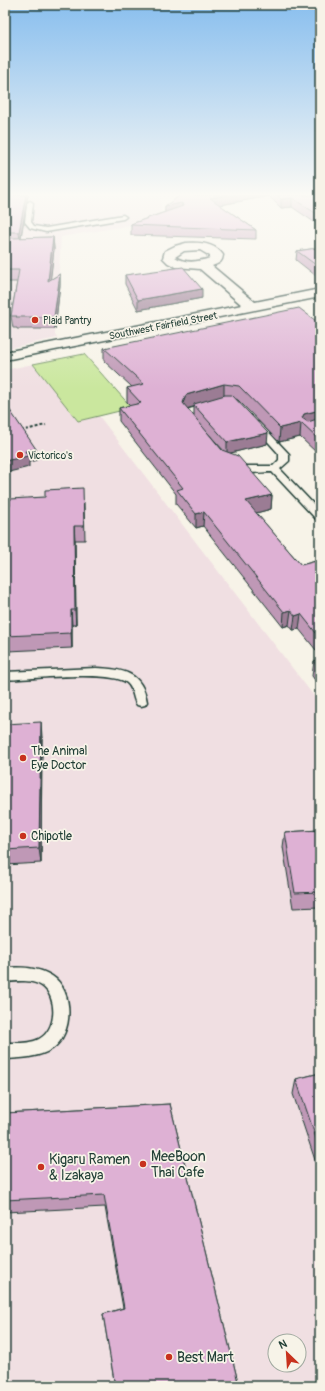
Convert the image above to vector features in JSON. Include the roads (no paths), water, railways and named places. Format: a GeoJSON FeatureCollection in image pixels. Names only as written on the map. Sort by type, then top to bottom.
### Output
{"type":"FeatureCollection","features":[{"type":"Feature","properties":{"kind":"street"},"geometry":{"type":"LineString","coordinates":[[203,265],[253,307]]}},
{"type":"Feature","properties":{"kind":"street","name":"Southwest Fairfield Street"},"geometry":{"type":"LineString","coordinates":[[5,356],[320,293]]}},
{"type":"Feature","properties":{"kind":"lane"},"geometry":{"type":"LineString","coordinates":[[202,434],[188,417],[188,412],[216,404]]}},
{"type":"Feature","properties":{"kind":"lane"},"geometry":{"type":"LineString","coordinates":[[248,416],[284,454],[284,460],[276,470]]}},
{"type":"Feature","properties":{"kind":"lane"},"geometry":{"type":"LineString","coordinates":[[226,461],[233,466],[243,469],[276,470],[320,517]]}},
{"type":"Feature","properties":{"kind":"lane"},"geometry":{"type":"LineString","coordinates":[[5,676],[89,672],[121,675],[136,684],[140,690],[141,702]]}},
{"type":"Feature","properties":{"kind":"lane"},"geometry":{"type":"LineString","coordinates":[[5,975],[34,975],[48,981],[54,987],[61,1007],[57,1033],[50,1042],[37,1048],[5,1051]]}},
{"type":"Feature","properties":{"kind":"place","name":"Plaid Pantry"},"geometry":{"type":"Point","coordinates":[35,320]}},
{"type":"Feature","properties":{"kind":"place","name":"Victorico's"},"geometry":{"type":"Point","coordinates":[20,455]}},
{"type":"Feature","properties":{"kind":"place","name":"The Animal Eye Doctor"},"geometry":{"type":"Point","coordinates":[23,758]}},
{"type":"Feature","properties":{"kind":"place","name":"Chipotle"},"geometry":{"type":"Point","coordinates":[23,836]}},
{"type":"Feature","properties":{"kind":"place","name":"MeeBoon Thai Cafe"},"geometry":{"type":"Point","coordinates":[143,1164]}},
{"type":"Feature","properties":{"kind":"place","name":"Kigaru Ramen & Izakaya"},"geometry":{"type":"Point","coordinates":[41,1167]}},
{"type":"Feature","properties":{"kind":"place","name":"Best Mart"},"geometry":{"type":"Point","coordinates":[169,1357]}}]}
